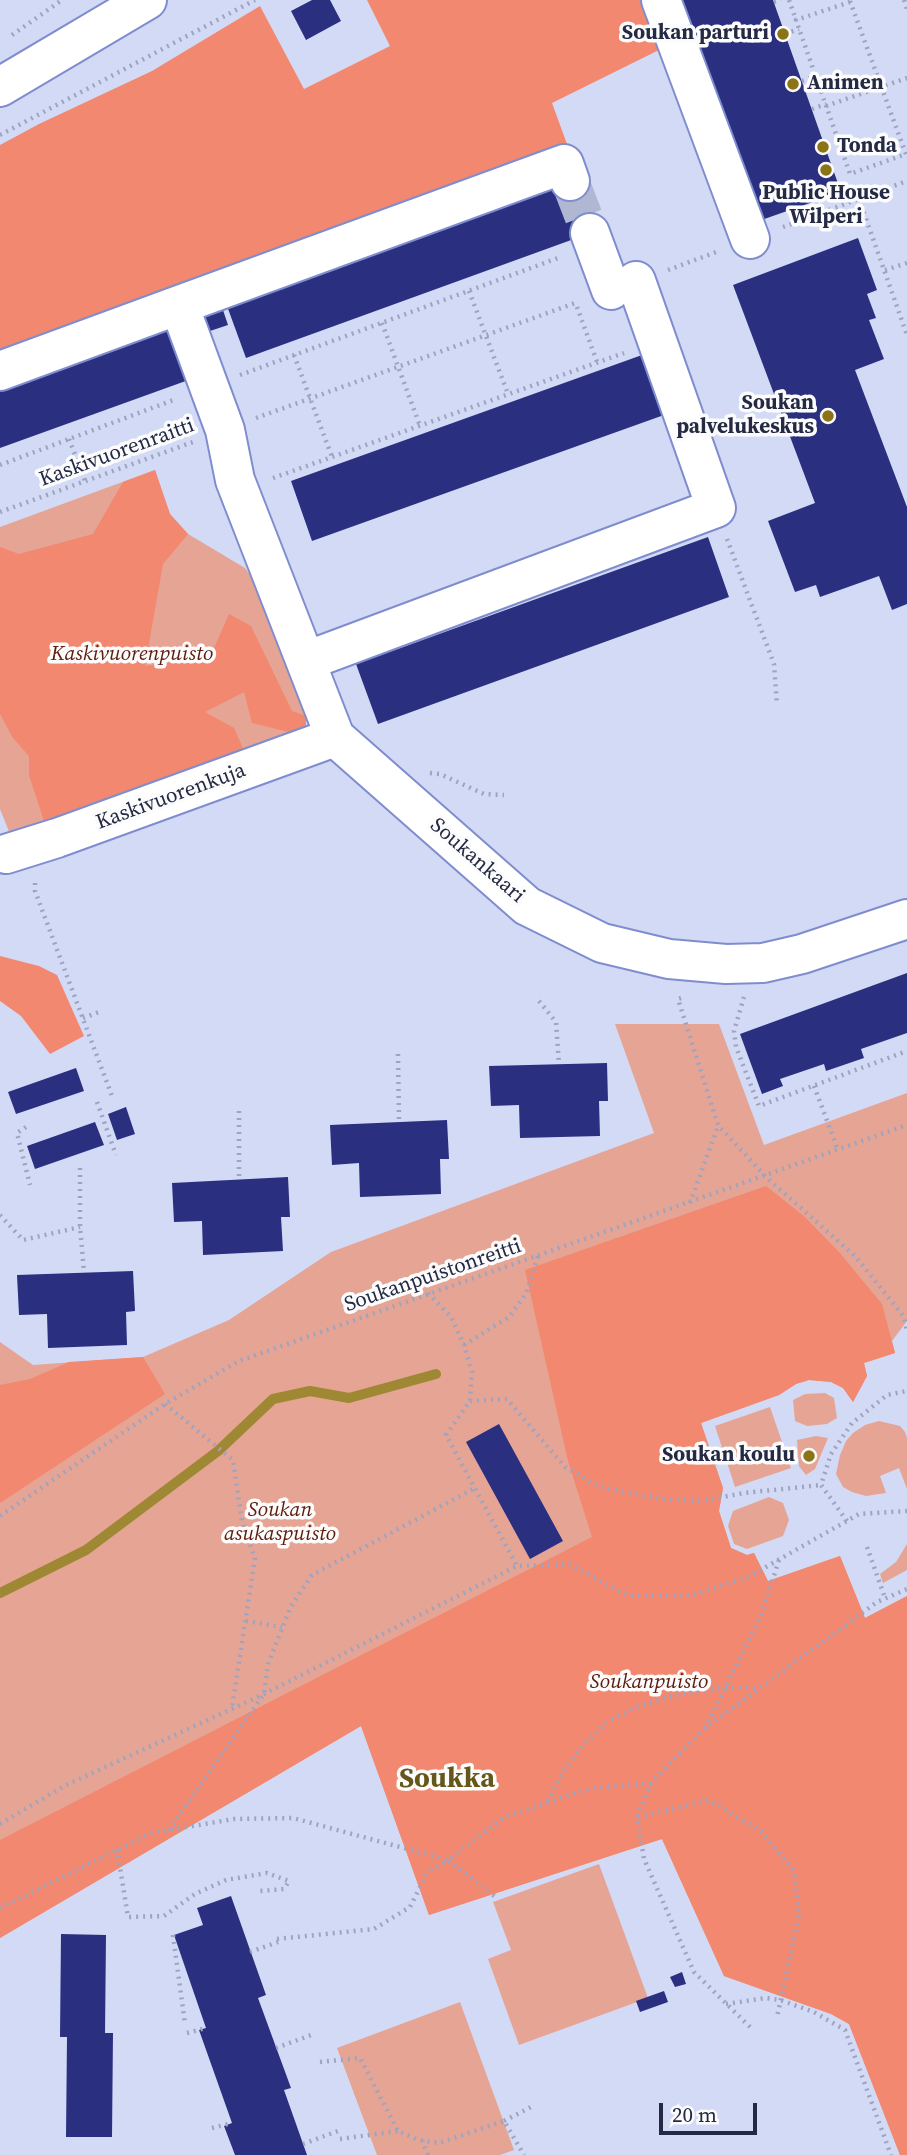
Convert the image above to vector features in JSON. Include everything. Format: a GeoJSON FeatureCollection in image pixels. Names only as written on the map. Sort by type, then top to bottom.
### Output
{"type":"FeatureCollection","features":[{"type":"Feature","properties":{"kind":"street"},"geometry":{"type":"LineString","coordinates":[[0,87],[147,0]]}},
{"type":"Feature","properties":{"kind":"street"},"geometry":{"type":"LineString","coordinates":[[661,0],[750,239]]}},
{"type":"Feature","properties":{"kind":"street"},"geometry":{"type":"LineString","coordinates":[[0,371],[564,164],[570,181]]}},
{"type":"Feature","properties":{"kind":"street"},"geometry":{"type":"LineString","coordinates":[[306,661],[716,508],[657,341],[590,233]]}},
{"type":"Feature","properties":{"kind":"street","name":"Soukankaari"},"geometry":{"type":"LineString","coordinates":[[179,305],[225,430],[250,480],[306,661],[335,737],[527,906],[602,943],[669,959],[726,964],[763,963],[802,954],[907,919]]}},
{"type":"Feature","properties":{"kind":"street","name":"Kaskivuorenkuja"},"geometry":{"type":"LineString","coordinates":[[6,854],[335,737]]}},
{"type":"Feature","properties":{"kind":"path"},"geometry":{"type":"LineString","coordinates":[[10,36],[62,0]]}},
{"type":"Feature","properties":{"kind":"path"},"geometry":{"type":"LineString","coordinates":[[0,135],[256,0]]}},
{"type":"Feature","properties":{"kind":"path"},"geometry":{"type":"LineString","coordinates":[[774,2],[781,0]]}},
{"type":"Feature","properties":{"kind":"path"},"geometry":{"type":"LineString","coordinates":[[789,0],[799,29],[816,76],[850,174],[906,155],[850,1],[796,20]]}},
{"type":"Feature","properties":{"kind":"path"},"geometry":{"type":"LineString","coordinates":[[904,0],[907,9]]}},
{"type":"Feature","properties":{"kind":"path"},"geometry":{"type":"LineString","coordinates":[[785,34],[799,29]]}},
{"type":"Feature","properties":{"kind":"path"},"geometry":{"type":"LineString","coordinates":[[802,81],[816,76]]}},
{"type":"Feature","properties":{"kind":"path"},"geometry":{"type":"LineString","coordinates":[[812,109],[907,78]]}},
{"type":"Feature","properties":{"kind":"path"},"geometry":{"type":"LineString","coordinates":[[859,199],[907,335]]}},
{"type":"Feature","properties":{"kind":"path"},"geometry":{"type":"LineString","coordinates":[[0,464],[558,258],[563,269]]}},
{"type":"Feature","properties":{"kind":"path"},"geometry":{"type":"LineString","coordinates":[[885,271],[907,262]]}},
{"type":"Feature","properties":{"kind":"path"},"geometry":{"type":"LineString","coordinates":[[469,291],[508,394]]}},
{"type":"Feature","properties":{"kind":"path"},"geometry":{"type":"LineString","coordinates":[[572,292],[597,362]]}},
{"type":"Feature","properties":{"kind":"path"},"geometry":{"type":"LineString","coordinates":[[382,323],[420,426]]}},
{"type":"Feature","properties":{"kind":"path"},"geometry":{"type":"LineString","coordinates":[[250,480],[332,457],[657,341]]}},
{"type":"Feature","properties":{"kind":"path"},"geometry":{"type":"LineString","coordinates":[[294,355],[332,457]]}},
{"type":"Feature","properties":{"kind":"path","name":"Kaskivuorenraitti"},"geometry":{"type":"LineString","coordinates":[[0,512],[225,430]]}},
{"type":"Feature","properties":{"kind":"path"},"geometry":{"type":"LineString","coordinates":[[69,439],[85,481]]}},
{"type":"Feature","properties":{"kind":"path"},"geometry":{"type":"LineString","coordinates":[[737,565],[774,664],[777,705]]}},
{"type":"Feature","properties":{"kind":"path"},"geometry":{"type":"LineString","coordinates":[[421,772],[440,774],[484,794],[504,795]]}},
{"type":"Feature","properties":{"kind":"path"},"geometry":{"type":"LineString","coordinates":[[40,904],[112,1096]]}},
{"type":"Feature","properties":{"kind":"path"},"geometry":{"type":"LineString","coordinates":[[747,989],[734,1031],[736,1046],[759,1106],[907,1051]]}},
{"type":"Feature","properties":{"kind":"path"},"geometry":{"type":"LineString","coordinates":[[690,997],[678,999],[718,1125],[766,1177],[856,1257],[905,1314],[907,1332]]}},
{"type":"Feature","properties":{"kind":"path"},"geometry":{"type":"LineString","coordinates":[[539,1001],[556,1022],[559,1064]]}},
{"type":"Feature","properties":{"kind":"path"},"geometry":{"type":"LineString","coordinates":[[83,1018],[99,1012]]}},
{"type":"Feature","properties":{"kind":"path"},"geometry":{"type":"LineString","coordinates":[[398,1054],[399,1122]]}},
{"type":"Feature","properties":{"kind":"path"},"geometry":{"type":"LineString","coordinates":[[814,1086],[838,1150]]}},
{"type":"Feature","properties":{"kind":"path"},"geometry":{"type":"LineString","coordinates":[[97,1102],[116,1155]]}},
{"type":"Feature","properties":{"kind":"path"},"geometry":{"type":"LineString","coordinates":[[239,1111],[239,1180]]}},
{"type":"Feature","properties":{"kind":"path"},"geometry":{"type":"LineString","coordinates":[[690,1204],[718,1125]]}},
{"type":"Feature","properties":{"kind":"path","name":"Soukanpuistonreitti"},"geometry":{"type":"LineString","coordinates":[[0,1516],[165,1404],[239,1361],[690,1204],[907,1125]]}},
{"type":"Feature","properties":{"kind":"path"},"geometry":{"type":"LineString","coordinates":[[26,1127],[17,1133],[30,1185]]}},
{"type":"Feature","properties":{"kind":"path"},"geometry":{"type":"LineString","coordinates":[[80,1168],[80,1227],[84,1272]]}},
{"type":"Feature","properties":{"kind":"path"},"geometry":{"type":"LineString","coordinates":[[0,1215],[23,1240],[80,1227]]}},
{"type":"Feature","properties":{"kind":"path"},"geometry":{"type":"LineString","coordinates":[[464,1345],[509,1317],[526,1294],[538,1256]]}},
{"type":"Feature","properties":{"kind":"path"},"geometry":{"type":"LineString","coordinates":[[428,1293],[451,1317],[464,1345],[472,1372],[470,1401],[446,1434],[517,1566]]}},
{"type":"Feature","properties":{"kind":"path"},"geometry":{"type":"LineString","coordinates":[[821,1485],[831,1454],[852,1423],[887,1395],[907,1391]]}},
{"type":"Feature","properties":{"kind":"path"},"geometry":{"type":"LineString","coordinates":[[470,1401],[507,1399],[565,1467],[600,1487],[663,1499],[701,1501],[744,1493],[821,1485]]}},
{"type":"Feature","properties":{"kind":"path"},"geometry":{"type":"LineString","coordinates":[[165,1404],[233,1460],[242,1522],[256,1558],[232,1708]]}},
{"type":"Feature","properties":{"kind":"path"},"geometry":{"type":"LineString","coordinates":[[821,1485],[847,1521]]}},
{"type":"Feature","properties":{"kind":"path"},"geometry":{"type":"LineString","coordinates":[[169,1830],[264,1694],[268,1664],[290,1606],[312,1575],[475,1489]]}},
{"type":"Feature","properties":{"kind":"path"},"geometry":{"type":"LineString","coordinates":[[0,1824],[64,1786],[264,1694],[517,1566],[569,1564],[629,1597],[693,1595],[750,1576],[859,1514],[907,1511]]}},
{"type":"Feature","properties":{"kind":"path"},"geometry":{"type":"LineString","coordinates":[[867,1547],[885,1598]]}},
{"type":"Feature","properties":{"kind":"path"},"geometry":{"type":"LineString","coordinates":[[705,1728],[761,1616],[779,1559]]}},
{"type":"Feature","properties":{"kind":"path"},"geometry":{"type":"LineString","coordinates":[[750,2027],[694,1972],[644,1859],[638,1816],[651,1783],[705,1728],[885,1598],[907,1589]]}},
{"type":"Feature","properties":{"kind":"path"},"geometry":{"type":"LineString","coordinates":[[246,1621],[282,1627]]}},
{"type":"Feature","properties":{"kind":"path"},"geometry":{"type":"LineString","coordinates":[[546,1802],[564,1770],[583,1745],[608,1721],[639,1706],[676,1695],[726,1687],[760,1688]]}},
{"type":"Feature","properties":{"kind":"path"},"geometry":{"type":"LineString","coordinates":[[250,1952],[278,1940],[374,1930],[410,1907],[427,1873],[505,1817],[591,1788],[651,1783]]}},
{"type":"Feature","properties":{"kind":"path"},"geometry":{"type":"LineString","coordinates":[[638,1816],[709,1800],[761,1831],[794,1871],[799,1915],[777,2017]]}},
{"type":"Feature","properties":{"kind":"path"},"geometry":{"type":"LineString","coordinates":[[0,1908],[151,1833],[234,1819],[293,1818],[447,1860],[497,1898]]}},
{"type":"Feature","properties":{"kind":"path"},"geometry":{"type":"LineString","coordinates":[[117,1849],[128,1917],[164,1916],[195,1894],[226,1880],[267,1873],[289,1881],[284,1889],[260,1891]]}},
{"type":"Feature","properties":{"kind":"path"},"geometry":{"type":"LineString","coordinates":[[173,1935],[185,2024]]}},
{"type":"Feature","properties":{"kind":"path"},"geometry":{"type":"LineString","coordinates":[[726,2004],[765,1998],[780,2000],[814,2011],[845,2030],[891,2155]]}},
{"type":"Feature","properties":{"kind":"path"},"geometry":{"type":"LineString","coordinates":[[187,2033],[206,2028]]}},
{"type":"Feature","properties":{"kind":"path"},"geometry":{"type":"LineString","coordinates":[[276,2048],[311,2035]]}},
{"type":"Feature","properties":{"kind":"path"},"geometry":{"type":"LineString","coordinates":[[320,2062],[360,2058],[398,2131]]}},
{"type":"Feature","properties":{"kind":"path"},"geometry":{"type":"LineString","coordinates":[[340,2138],[398,2131],[439,2143],[503,2122],[531,2106]]}},
{"type":"Feature","properties":{"kind":"path"},"geometry":{"type":"LineString","coordinates":[[503,2122],[524,2155]]}},
{"type":"Feature","properties":{"kind":"path"},"geometry":{"type":"LineString","coordinates":[[212,2128],[232,2123]]}},
{"type":"Feature","properties":{"kind":"path"},"geometry":{"type":"LineString","coordinates":[[303,2144],[338,2131]]}},
{"type":"Feature","properties":{"kind":"path"},"geometry":{"type":"LineString","coordinates":[[422,2140],[428,2155]]}},
{"type":"Feature","properties":{"kind":"green space"},"geometry":{"type":"Polygon","coordinates":[[[367,0],[642,0],[659,50],[552,103],[567,144],[0,356],[0,145],[152,71],[260,6],[304,89],[390,46],[367,0]]]}},
{"type":"Feature","properties":{"kind":"green space","name":"Kaskivuorenpuisto"},"geometry":{"type":"Polygon","coordinates":[[[155,470],[170,514],[188,534],[245,568],[261,589],[306,716],[306,728],[12,839],[0,809],[0,527],[155,470]]]}},
{"type":"Feature","properties":{"kind":"green space","name":"Kaskivuorenpuisto"},"geometry":{"type":"Polygon","coordinates":[[[155,470],[170,514],[188,534],[163,564],[145,666],[210,657],[229,614],[251,626],[292,711],[306,716],[306,728],[301,735],[252,723],[244,692],[205,712],[234,728],[246,755],[46,827],[29,775],[29,756],[13,738],[0,714],[0,547],[19,554],[93,534],[123,482],[155,470]]]}},
{"type":"Feature","properties":{"kind":"green space"},"geometry":{"type":"Polygon","coordinates":[[[0,956],[39,966],[57,975],[84,1036],[50,1054],[21,1016],[0,1001],[0,956]]]}},
{"type":"Feature","properties":{"kind":"green space","name":"Soukanpuisto"},"geometry":{"type":"Polygon","coordinates":[[[615,1024],[719,1024],[764,1145],[907,1093],[907,1321],[892,1341],[895,1353],[864,1363],[867,1376],[853,1402],[843,1388],[831,1382],[809,1380],[796,1384],[779,1395],[701,1423],[723,1488],[719,1511],[731,1548],[747,1555],[754,1553],[768,1581],[840,1556],[865,1618],[907,1596],[907,2155],[900,2155],[849,2024],[831,2014],[724,1976],[662,1839],[429,1915],[361,1726],[0,1938],[0,1342],[33,1365],[143,1357],[229,1320],[331,1252],[654,1133],[615,1024]]]}},
{"type":"Feature","properties":{"kind":"green space","name":"Soukanpuisto"},"geometry":{"type":"Polygon","coordinates":[[[766,1186],[805,1217],[839,1252],[882,1304],[895,1353],[864,1363],[867,1376],[853,1402],[843,1388],[831,1382],[809,1380],[796,1384],[779,1395],[701,1423],[723,1488],[719,1511],[731,1548],[747,1555],[754,1553],[768,1581],[840,1556],[865,1618],[907,1596],[907,2155],[900,2155],[849,2024],[831,2014],[724,1976],[662,1839],[429,1915],[361,1726],[0,1938],[0,1840],[592,1537],[568,1461],[525,1270],[766,1186]]]}},
{"type":"Feature","properties":{"kind":"green space"},"geometry":{"type":"Polygon","coordinates":[[[143,1357],[165,1394],[0,1503],[0,1385],[30,1379],[69,1362],[143,1357]]]}},
{"type":"Feature","properties":{"kind":"green space"},"geometry":{"type":"Polygon","coordinates":[[[825,1393],[834,1398],[837,1418],[827,1424],[807,1426],[795,1421],[793,1400],[805,1394],[825,1393]]]}},
{"type":"Feature","properties":{"kind":"green space"},"geometry":{"type":"Polygon","coordinates":[[[770,1407],[791,1468],[735,1487],[715,1426],[770,1407]]]}},
{"type":"Feature","properties":{"kind":"green space"},"geometry":{"type":"Polygon","coordinates":[[[879,1421],[900,1426],[905,1432],[907,1489],[899,1468],[880,1476],[886,1493],[866,1496],[843,1487],[836,1474],[846,1441],[865,1425],[879,1421]]]}},
{"type":"Feature","properties":{"kind":"green space"},"geometry":{"type":"Polygon","coordinates":[[[816,1436],[828,1438],[815,1469],[806,1475],[799,1466],[797,1440],[816,1436]]]}},
{"type":"Feature","properties":{"kind":"green space"},"geometry":{"type":"Polygon","coordinates":[[[769,1497],[783,1503],[789,1520],[783,1536],[747,1549],[734,1544],[728,1526],[733,1511],[769,1497]]]}},
{"type":"Feature","properties":{"kind":"green space"},"geometry":{"type":"Polygon","coordinates":[[[907,1544],[907,1570],[883,1583],[880,1574],[896,1562],[907,1544]]]}},
{"type":"Feature","properties":{"kind":"green space"},"geometry":{"type":"Polygon","coordinates":[[[599,1864],[648,1998],[519,2045],[488,1959],[511,1950],[493,1902],[599,1864]]]}},
{"type":"Feature","properties":{"kind":"green space"},"geometry":{"type":"Polygon","coordinates":[[[460,2002],[514,2150],[500,2155],[377,2155],[337,2048],[460,2002]]]}},
{"type":"Feature","properties":{"kind":"building"},"geometry":{"type":"Polygon","coordinates":[[[312,0],[330,0],[341,21],[306,40],[291,11],[312,0]]]}},
{"type":"Feature","properties":{"kind":"building"},"geometry":{"type":"Polygon","coordinates":[[[675,0],[773,0],[841,192],[753,223],[675,0]]]}},
{"type":"Feature","properties":{"kind":"building"},"geometry":{"type":"Polygon","coordinates":[[[576,178],[596,231],[246,358],[227,306],[576,178]]]}},
{"type":"Feature","properties":{"kind":"building","name":"Soukan palvelukeskus"},"geometry":{"type":"Polygon","coordinates":[[[858,238],[877,290],[867,294],[876,318],[869,320],[884,359],[855,370],[907,507],[907,604],[892,610],[879,576],[820,597],[816,585],[795,592],[768,521],[815,503],[733,285],[858,238]]]}},
{"type":"Feature","properties":{"kind":"building"},"geometry":{"type":"Polygon","coordinates":[[[222,307],[228,325],[204,333],[197,316],[222,307]]]}},
{"type":"Feature","properties":{"kind":"building"},"geometry":{"type":"Polygon","coordinates":[[[175,326],[194,378],[0,448],[0,389],[175,326]]]}},
{"type":"Feature","properties":{"kind":"building"},"geometry":{"type":"Polygon","coordinates":[[[642,355],[664,415],[312,541],[291,481],[642,355]]]}},
{"type":"Feature","properties":{"kind":"building"},"geometry":{"type":"Polygon","coordinates":[[[708,537],[729,597],[378,724],[356,664],[708,537]]]}},
{"type":"Feature","properties":{"kind":"building"},"geometry":{"type":"Polygon","coordinates":[[[907,973],[907,1033],[861,1049],[864,1058],[826,1071],[824,1064],[780,1079],[783,1086],[762,1094],[740,1034],[907,973]]]}},
{"type":"Feature","properties":{"kind":"building"},"geometry":{"type":"Polygon","coordinates":[[[607,1063],[608,1101],[599,1101],[600,1136],[520,1138],[519,1105],[491,1106],[489,1066],[607,1063]]]}},
{"type":"Feature","properties":{"kind":"building"},"geometry":{"type":"Polygon","coordinates":[[[76,1068],[84,1091],[16,1114],[8,1092],[76,1068]]]}},
{"type":"Feature","properties":{"kind":"building"},"geometry":{"type":"Polygon","coordinates":[[[126,1107],[135,1134],[117,1140],[108,1114],[126,1107]]]}},
{"type":"Feature","properties":{"kind":"building"},"geometry":{"type":"Polygon","coordinates":[[[447,1120],[449,1159],[440,1159],[441,1194],[360,1197],[359,1163],[332,1165],[330,1125],[447,1120]]]}},
{"type":"Feature","properties":{"kind":"building"},"geometry":{"type":"Polygon","coordinates":[[[95,1122],[104,1145],[35,1169],[27,1146],[95,1122]]]}},
{"type":"Feature","properties":{"kind":"building"},"geometry":{"type":"Polygon","coordinates":[[[288,1177],[290,1217],[281,1217],[283,1251],[203,1255],[202,1221],[174,1222],[172,1183],[288,1177]]]}},
{"type":"Feature","properties":{"kind":"building"},"geometry":{"type":"Polygon","coordinates":[[[133,1271],[135,1311],[126,1312],[127,1345],[48,1348],[47,1314],[19,1315],[17,1275],[133,1271]]]}},
{"type":"Feature","properties":{"kind":"building"},"geometry":{"type":"Polygon","coordinates":[[[499,1424],[563,1541],[530,1559],[466,1442],[499,1424]]]}},
{"type":"Feature","properties":{"kind":"building"},"geometry":{"type":"Polygon","coordinates":[[[231,1896],[266,1995],[258,1998],[291,2088],[284,2090],[307,2155],[235,2155],[224,2126],[232,2123],[199,2030],[206,2028],[174,1935],[203,1925],[197,1908],[231,1896]]]}},
{"type":"Feature","properties":{"kind":"building"},"geometry":{"type":"Polygon","coordinates":[[[61,1934],[106,1935],[105,2033],[113,2033],[112,2137],[66,2137],[67,2037],[60,2037],[61,1934]]]}},
{"type":"Feature","properties":{"kind":"building"},"geometry":{"type":"Polygon","coordinates":[[[682,1972],[686,1984],[675,1987],[670,1977],[682,1972]]]}},
{"type":"Feature","properties":{"kind":"building"},"geometry":{"type":"Polygon","coordinates":[[[664,1991],[668,2002],[640,2012],[636,2001],[664,1991]]]}},
{"type":"Feature","properties":{"kind":"waterway"},"geometry":{"type":"LineString","coordinates":[[0,1593],[86,1550],[218,1451],[273,1399],[310,1391],[349,1398],[436,1374]]}},
{"type":"Feature","properties":{"kind":"tunnel"},"geometry":{"type":"LineString","coordinates":[[570,181],[590,233]]}},
{"type":"Feature","properties":{"kind":"place","name":"Soukan parturi"},"geometry":{"type":"Point","coordinates":[783,34]}},
{"type":"Feature","properties":{"kind":"place","name":"Animen"},"geometry":{"type":"Point","coordinates":[793,84]}},
{"type":"Feature","properties":{"kind":"place","name":"Tonda"},"geometry":{"type":"Point","coordinates":[823,147]}},
{"type":"Feature","properties":{"kind":"place","name":"Public House Wilperi"},"geometry":{"type":"Point","coordinates":[826,170]}},
{"type":"Feature","properties":{"kind":"place","name":"Soukan palvelukeskus"},"geometry":{"type":"Point","coordinates":[828,416]}},
{"type":"Feature","properties":{"kind":"place","name":"Soukan koulu"},"geometry":{"type":"Point","coordinates":[809,1456]}},
{"type":"Feature","properties":{"kind":"district","name":"Soukka"},"geometry":{"type":"Point","coordinates":[447,1780]}},
{"type":"Feature","properties":{"kind":"park label","name":"Soukan asukaspuisto"},"geometry":{"type":"Point","coordinates":[280,1523]}}]}
